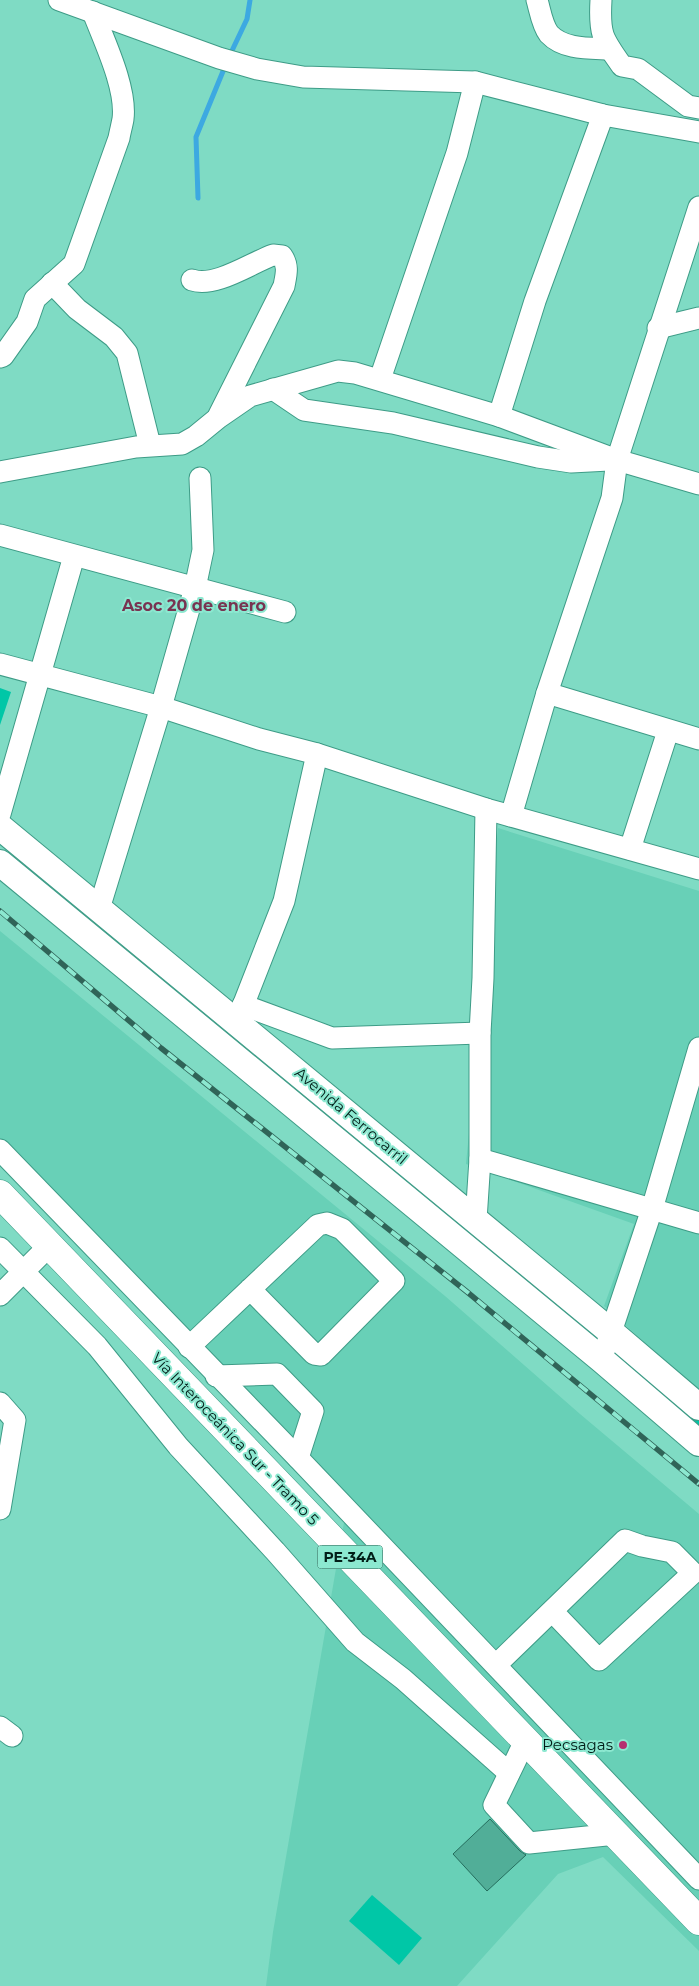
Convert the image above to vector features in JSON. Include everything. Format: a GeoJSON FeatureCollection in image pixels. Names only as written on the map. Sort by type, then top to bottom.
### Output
{"type":"FeatureCollection","features":[{"type":"Feature","properties":{"kind":"highway","name":"Vía Interoceánica Sur - Tramo 5"},"geometry":{"type":"LineString","coordinates":[[0,1194],[699,1921]]}},
{"type":"Feature","properties":{"kind":"main road","name":"Avenida Ferrocarril"},"geometry":{"type":"LineString","coordinates":[[0,827],[99,909],[240,1013],[476,1220],[699,1407]]}},
{"type":"Feature","properties":{"kind":"main road","name":"Avenida Ferrocarril"},"geometry":{"type":"LineString","coordinates":[[0,863],[602,1360],[699,1443]]}},
{"type":"Feature","properties":{"kind":"street"},"geometry":{"type":"LineString","coordinates":[[59,0],[219,58],[256,69],[303,77],[475,82],[602,114],[699,132]]}},
{"type":"Feature","properties":{"kind":"street"},"geometry":{"type":"LineString","coordinates":[[536,0],[549,33],[562,43],[577,47],[610,49]]}},
{"type":"Feature","properties":{"kind":"street"},"geometry":{"type":"LineString","coordinates":[[601,0],[600,27],[610,49],[622,66],[638,69],[688,106],[699,108]]}},
{"type":"Feature","properties":{"kind":"street"},"geometry":{"type":"LineString","coordinates":[[0,357],[3,356],[28,322],[35,299],[74,264],[119,138],[123,118],[117,76],[93,12]]}},
{"type":"Feature","properties":{"kind":"street"},"geometry":{"type":"LineString","coordinates":[[380,379],[457,153],[475,82]]}},
{"type":"Feature","properties":{"kind":"street"},"geometry":{"type":"LineString","coordinates":[[499,416],[535,301],[602,114]]}},
{"type":"Feature","properties":{"kind":"street"},"geometry":{"type":"LineString","coordinates":[[511,816],[547,693],[612,498],[617,460],[658,328],[699,206]]}},
{"type":"Feature","properties":{"kind":"street"},"geometry":{"type":"LineString","coordinates":[[192,280],[198,282],[215,280],[273,255],[282,256],[286,262],[287,271],[284,286],[218,418]]}},
{"type":"Feature","properties":{"kind":"street"},"geometry":{"type":"LineString","coordinates":[[52,283],[77,309],[114,337],[127,354],[150,445]]}},
{"type":"Feature","properties":{"kind":"street"},"geometry":{"type":"LineString","coordinates":[[658,328],[699,318]]}},
{"type":"Feature","properties":{"kind":"street"},"geometry":{"type":"LineString","coordinates":[[0,472],[136,446],[182,444],[196,436],[250,396],[298,384],[338,371],[355,372],[499,416],[617,460],[699,484]]}},
{"type":"Feature","properties":{"kind":"street"},"geometry":{"type":"LineString","coordinates":[[273,389],[304,410],[393,423],[546,459],[571,462],[617,460]]}},
{"type":"Feature","properties":{"kind":"street"},"geometry":{"type":"LineString","coordinates":[[99,909],[161,708],[203,550],[200,478]]}},
{"type":"Feature","properties":{"kind":"street"},"geometry":{"type":"LineString","coordinates":[[0,535],[285,612]]}},
{"type":"Feature","properties":{"kind":"street"},"geometry":{"type":"LineString","coordinates":[[0,814],[74,556]]}},
{"type":"Feature","properties":{"kind":"street"},"geometry":{"type":"LineString","coordinates":[[0,664],[161,708],[259,739],[316,754],[486,809],[699,869]]}},
{"type":"Feature","properties":{"kind":"street"},"geometry":{"type":"LineString","coordinates":[[547,693],[699,739]]}},
{"type":"Feature","properties":{"kind":"street"},"geometry":{"type":"LineString","coordinates":[[630,849],[668,731]]}},
{"type":"Feature","properties":{"kind":"street"},"geometry":{"type":"LineString","coordinates":[[316,754],[284,901],[240,1013],[332,1038],[480,1033]]}},
{"type":"Feature","properties":{"kind":"street"},"geometry":{"type":"LineString","coordinates":[[476,1220],[480,1159],[480,1033],[483,978],[486,809]]}},
{"type":"Feature","properties":{"kind":"street"},"geometry":{"type":"LineString","coordinates":[[602,1360],[652,1209],[699,1048]]}},
{"type":"Feature","properties":{"kind":"street"},"geometry":{"type":"LineString","coordinates":[[0,1150],[216,1376],[298,1458],[699,1879]]}},
{"type":"Feature","properties":{"kind":"street"},"geometry":{"type":"LineString","coordinates":[[480,1159],[699,1223]]}},
{"type":"Feature","properties":{"kind":"street"},"geometry":{"type":"LineString","coordinates":[[189,1347],[250,1289],[318,1225],[327,1224],[342,1229],[394,1281],[321,1355],[314,1354],[250,1289]]}},
{"type":"Feature","properties":{"kind":"street"},"geometry":{"type":"LineString","coordinates":[[0,1295],[49,1246]]}},
{"type":"Feature","properties":{"kind":"street"},"geometry":{"type":"LineString","coordinates":[[0,1248],[97,1346],[178,1446],[275,1551],[355,1642],[403,1679],[509,1772]]}},
{"type":"Feature","properties":{"kind":"street"},"geometry":{"type":"LineString","coordinates":[[216,1376],[277,1374],[313,1411],[298,1458]]}},
{"type":"Feature","properties":{"kind":"street"},"geometry":{"type":"LineString","coordinates":[[0,1403],[15,1420],[0,1509]]}},
{"type":"Feature","properties":{"kind":"street"},"geometry":{"type":"LineString","coordinates":[[496,1665],[625,1540],[642,1546],[672,1552],[693,1573],[599,1660],[552,1611]]}},
{"type":"Feature","properties":{"kind":"street"},"geometry":{"type":"LineString","coordinates":[[525,1740],[494,1805],[529,1843],[616,1834]]}},
{"type":"Feature","properties":{"kind":"shaded area"},"geometry":{"type":"Polygon","coordinates":[[[0,688],[11,692],[0,725],[0,688]]]}},
{"type":"Feature","properties":{"kind":"shaded area"},"geometry":{"type":"Polygon","coordinates":[[[498,828],[699,891],[699,1391],[604,1306],[634,1224],[466,1164],[498,828]]]}},
{"type":"Feature","properties":{"kind":"shaded area"},"geometry":{"type":"Polygon","coordinates":[[[0,931],[445,1296],[580,1414],[699,1514],[699,1951],[603,1857],[558,1874],[457,1986],[266,1986],[273,1932],[346,1511],[0,1164],[0,931]]]}},
{"type":"Feature","properties":{"kind":"shaded area"},"geometry":{"type":"Polygon","coordinates":[[[628,1360],[699,1419],[699,1429],[623,1366],[628,1360]]]}},
{"type":"Feature","properties":{"kind":"shaded area"},"geometry":{"type":"Polygon","coordinates":[[[372,1895],[422,1938],[399,1965],[349,1921],[372,1895]]]}},
{"type":"Feature","properties":{"kind":"building"},"geometry":{"type":"Polygon","coordinates":[[[490,1819],[526,1855],[487,1891],[453,1854],[490,1819]]]}},
{"type":"Feature","properties":{"kind":"waterway"},"geometry":{"type":"LineString","coordinates":[[229,57],[247,19],[250,0]]}},
{"type":"Feature","properties":{"kind":"waterway"},"geometry":{"type":"LineString","coordinates":[[198,198],[196,137],[226,64]]}},
{"type":"Feature","properties":{"kind":"railway"},"geometry":{"type":"LineString","coordinates":[[0,911],[161,1048],[466,1291],[699,1484]]}},
{"type":"Feature","properties":{"kind":"place","name":"Pecsagas"},"geometry":{"type":"Point","coordinates":[623,1745]}},
{"type":"Feature","properties":{"kind":"district","name":"Asoc 20 de enero"},"geometry":{"type":"Point","coordinates":[194,605]}}]}
